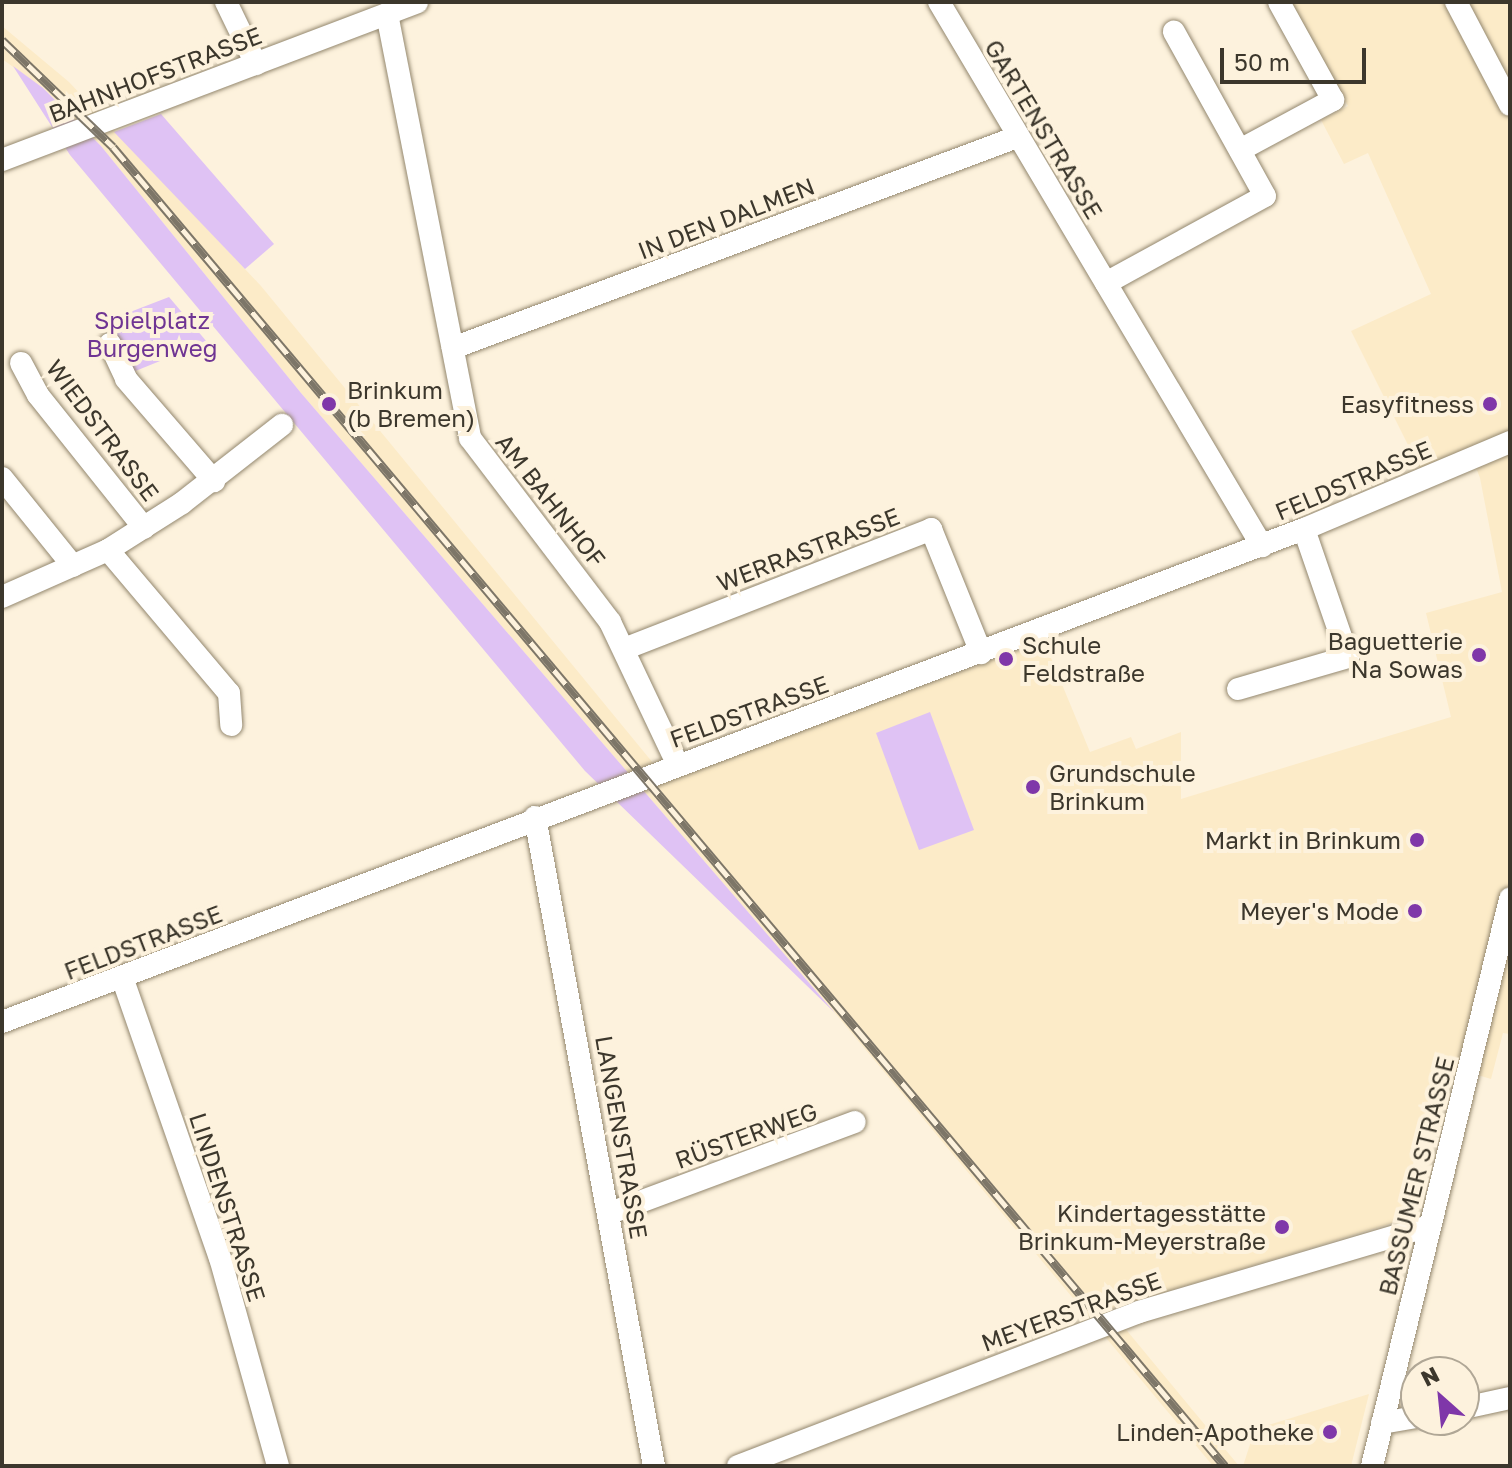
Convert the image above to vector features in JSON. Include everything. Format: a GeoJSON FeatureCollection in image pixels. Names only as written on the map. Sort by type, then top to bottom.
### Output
{"type":"FeatureCollection","features":[{"type":"Feature","properties":{"kind":"street"},"geometry":{"type":"LineString","coordinates":[[226,2],[256,64]]}},
{"type":"Feature","properties":{"kind":"street","name":"BAHNHOFSTRASSE"},"geometry":{"type":"LineString","coordinates":[[2,160],[417,2]]}},
{"type":"Feature","properties":{"kind":"street","name":"GARTENSTRASSE"},"geometry":{"type":"LineString","coordinates":[[939,2],[1262,546]]}},
{"type":"Feature","properties":{"kind":"street"},"geometry":{"type":"LineString","coordinates":[[1240,150],[1333,100],[1279,2]]}},
{"type":"Feature","properties":{"kind":"street"},"geometry":{"type":"LineString","coordinates":[[1456,2],[1510,105]]}},
{"type":"Feature","properties":{"kind":"street","name":"AM BAHNHOF"},"geometry":{"type":"LineString","coordinates":[[387,14],[470,438],[580,580],[624,649],[678,765]]}},
{"type":"Feature","properties":{"kind":"street"},"geometry":{"type":"LineString","coordinates":[[1106,283],[1265,196],[1174,32]]}},
{"type":"Feature","properties":{"kind":"street","name":"IN DEN DALMEN"},"geometry":{"type":"LineString","coordinates":[[453,348],[1017,137]]}},
{"type":"Feature","properties":{"kind":"street"},"geometry":{"type":"LineString","coordinates":[[110,344],[126,379],[214,481]]}},
{"type":"Feature","properties":{"kind":"street","name":"WIEDSTRASSE"},"geometry":{"type":"LineString","coordinates":[[21,363],[38,395],[144,528]]}},
{"type":"Feature","properties":{"kind":"street"},"geometry":{"type":"LineString","coordinates":[[2,597],[108,550],[144,528],[214,481],[282,425]]}},
{"type":"Feature","properties":{"kind":"street","name":"FELDSTRASSE"},"geometry":{"type":"LineString","coordinates":[[2,1022],[535,817],[1262,546],[1510,442]]}},
{"type":"Feature","properties":{"kind":"street"},"geometry":{"type":"LineString","coordinates":[[2,478],[73,566]]}},
{"type":"Feature","properties":{"kind":"street","name":"WERRASTRASSE"},"geometry":{"type":"LineString","coordinates":[[624,649],[931,529],[981,653]]}},
{"type":"Feature","properties":{"kind":"street"},"geometry":{"type":"LineString","coordinates":[[1238,689],[1348,657],[1304,529]]}},
{"type":"Feature","properties":{"kind":"street"},"geometry":{"type":"LineString","coordinates":[[108,550],[229,693],[231,725]]}},
{"type":"Feature","properties":{"kind":"street","name":"LANGENSTRASSE"},"geometry":{"type":"LineString","coordinates":[[535,817],[654,1466]]}},
{"type":"Feature","properties":{"kind":"street","name":"BASSUMER STRASSE"},"geometry":{"type":"LineString","coordinates":[[1372,1466],[1509,910]]}},
{"type":"Feature","properties":{"kind":"street","name":"LINDENSTRASSE"},"geometry":{"type":"LineString","coordinates":[[122,977],[220,1258],[275,1463]]}},
{"type":"Feature","properties":{"kind":"street","name":"RÜSTERWEG"},"geometry":{"type":"LineString","coordinates":[[610,1213],[855,1122]]}},
{"type":"Feature","properties":{"kind":"street","name":"MEYERSTRASSE"},"geometry":{"type":"LineString","coordinates":[[738,1466],[1139,1312],[1430,1226]]}},
{"type":"Feature","properties":{"kind":"street"},"geometry":{"type":"LineString","coordinates":[[1480,1405],[1510,1398]]}},
{"type":"Feature","properties":{"kind":"street"},"geometry":{"type":"LineString","coordinates":[[1382,1423],[1400,1420]]}},
{"type":"Feature","properties":{"kind":"shaded area"},"geometry":{"type":"Polygon","coordinates":[[[1288,2],[1510,2],[1510,1034],[1503,1033],[1491,1079],[1438,1063],[1399,1221],[1109,1309],[1239,1466],[1213,1466],[835,1013],[301,393],[101,146],[43,88],[2,59],[2,26],[69,82],[261,286],[667,780],[1044,641],[1090,752],[1131,737],[1136,749],[1181,732],[1181,799],[1451,717],[1426,613],[1502,592],[1480,478],[1469,450],[1420,469],[1351,331],[1431,294],[1368,153],[1344,164],[1321,120],[1348,106],[1288,2]]]}},
{"type":"Feature","properties":{"kind":"shaded area"},"geometry":{"type":"Polygon","coordinates":[[[1369,1394],[1351,1466],[1243,1466],[1255,1429],[1369,1394]]]}},
{"type":"Feature","properties":{"kind":"green space"},"geometry":{"type":"Polygon","coordinates":[[[13,66],[43,88],[101,146],[301,393],[835,1013],[585,771],[70,155],[13,66]]]}},
{"type":"Feature","properties":{"kind":"green space"},"geometry":{"type":"Polygon","coordinates":[[[161,114],[274,244],[245,269],[114,132],[161,114]]]}},
{"type":"Feature","properties":{"kind":"green space","name":"Spielplatz Burgenweg"},"geometry":{"type":"Polygon","coordinates":[[[169,297],[207,342],[128,374],[112,319],[169,297]]]}},
{"type":"Feature","properties":{"kind":"green space"},"geometry":{"type":"Polygon","coordinates":[[[930,712],[974,830],[919,850],[876,733],[930,712]]]}},
{"type":"Feature","properties":{"kind":"railway"},"geometry":{"type":"LineString","coordinates":[[2,40],[113,147],[1225,1466]]}},
{"type":"Feature","properties":{"kind":"place","name":"Brinkum (b Bremen)"},"geometry":{"type":"Point","coordinates":[329,404]}},
{"type":"Feature","properties":{"kind":"place","name":"Easyfitness"},"geometry":{"type":"Point","coordinates":[1490,404]}},
{"type":"Feature","properties":{"kind":"place","name":"Baguetterie Na Sowas"},"geometry":{"type":"Point","coordinates":[1479,655]}},
{"type":"Feature","properties":{"kind":"place","name":"Schule Feldstraße"},"geometry":{"type":"Point","coordinates":[1006,659]}},
{"type":"Feature","properties":{"kind":"place","name":"Grundschule Brinkum"},"geometry":{"type":"Point","coordinates":[1033,787]}},
{"type":"Feature","properties":{"kind":"place","name":"Markt in Brinkum"},"geometry":{"type":"Point","coordinates":[1417,840]}},
{"type":"Feature","properties":{"kind":"place","name":"Meyer's Mode"},"geometry":{"type":"Point","coordinates":[1415,911]}},
{"type":"Feature","properties":{"kind":"place","name":"Kindertagesstätte Brinkum-Meyerstraße"},"geometry":{"type":"Point","coordinates":[1282,1227]}},
{"type":"Feature","properties":{"kind":"place","name":"Linden-Apotheke"},"geometry":{"type":"Point","coordinates":[1330,1432]}}]}
